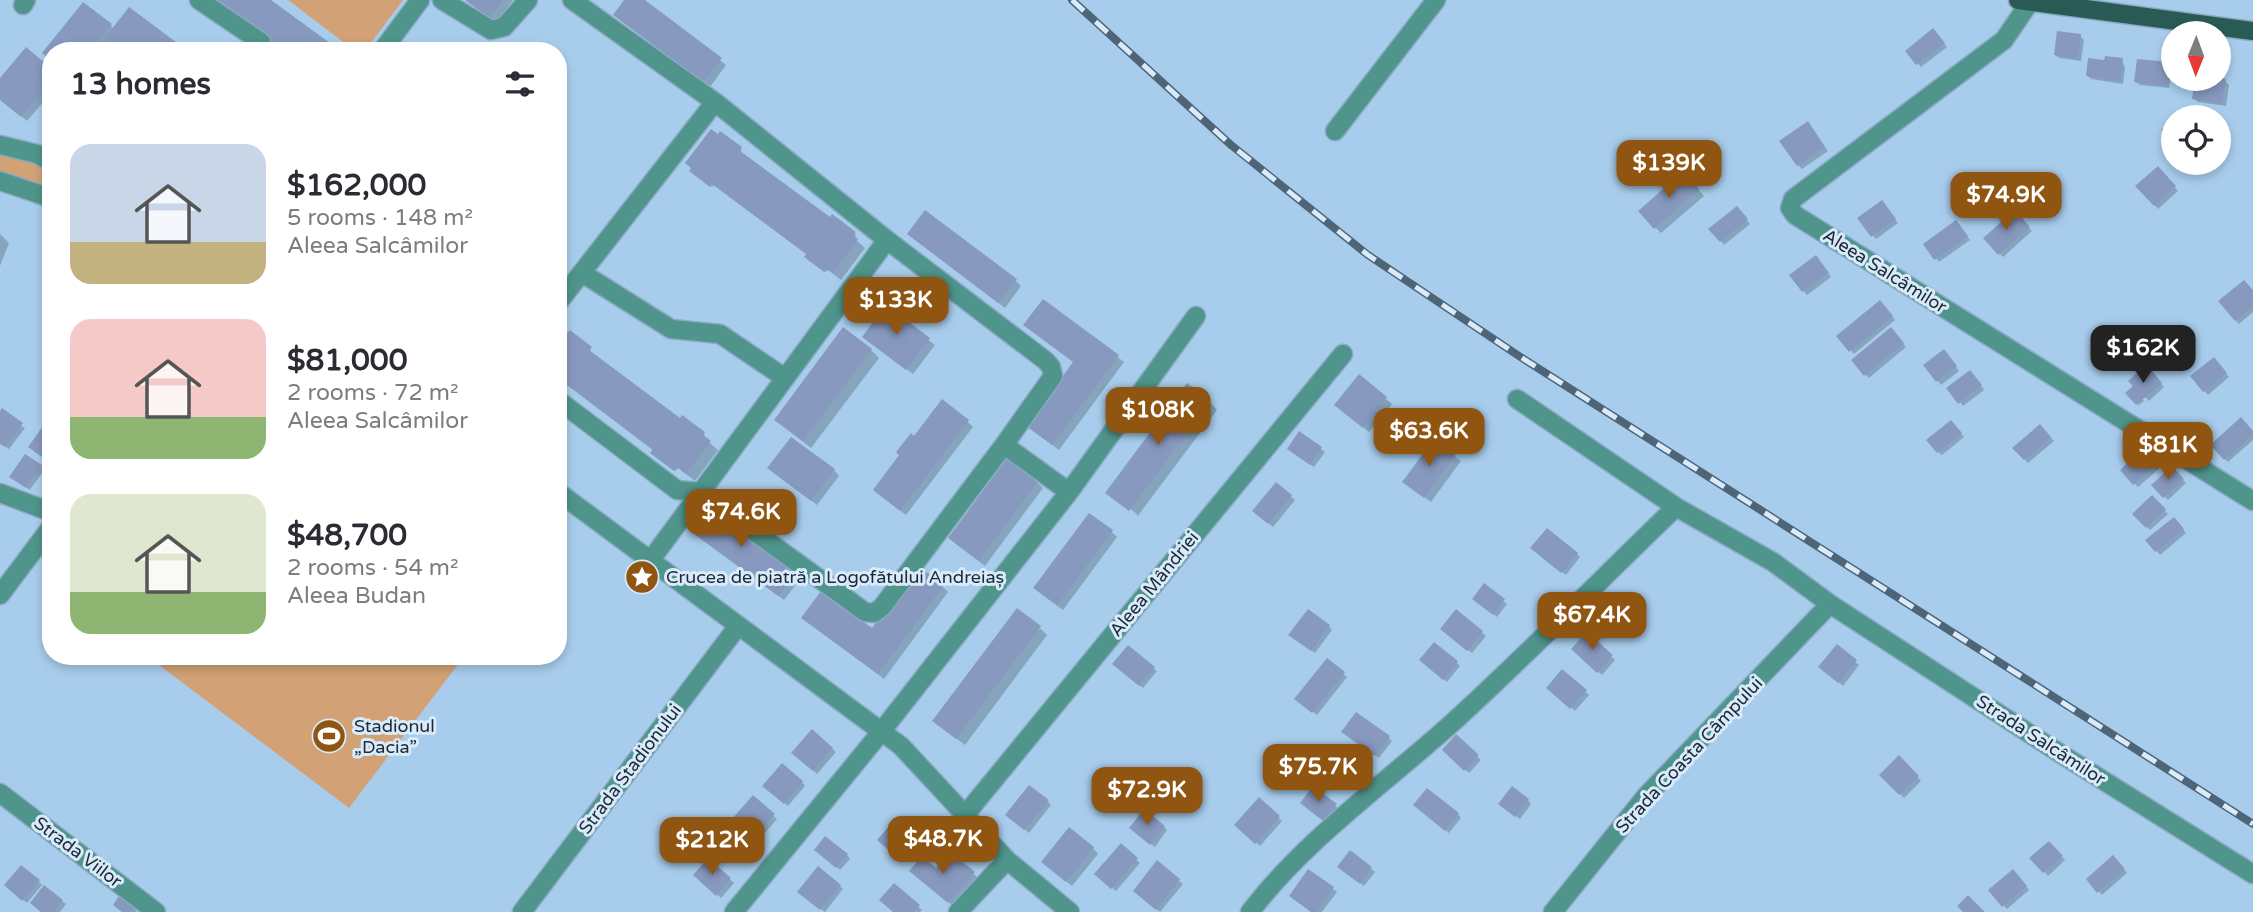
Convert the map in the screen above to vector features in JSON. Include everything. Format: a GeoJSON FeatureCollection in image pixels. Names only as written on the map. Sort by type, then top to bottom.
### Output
{"type":"FeatureCollection","features":[{"type":"Feature","properties":{"kind":"main road"},"geometry":{"type":"LineString","coordinates":[[2024,1],[2125,7],[2251,28]]}},
{"type":"Feature","properties":{"kind":"street"},"geometry":{"type":"LineString","coordinates":[[199,0],[261,42]]}},
{"type":"Feature","properties":{"kind":"street"},"geometry":{"type":"LineString","coordinates":[[389,42],[420,0]]}},
{"type":"Feature","properties":{"kind":"street"},"geometry":{"type":"LineString","coordinates":[[442,0],[491,30],[504,27],[528,0]]}},
{"type":"Feature","properties":{"kind":"street"},"geometry":{"type":"LineString","coordinates":[[567,407],[677,490],[700,492],[865,612],[874,613],[882,607],[1053,376],[1051,367],[715,102],[572,0]]}},
{"type":"Feature","properties":{"kind":"street"},"geometry":{"type":"LineString","coordinates":[[1335,131],[1436,0]]}},
{"type":"Feature","properties":{"kind":"street","name":"Aleea Salcâmilor"},"geometry":{"type":"LineString","coordinates":[[2024,1],[2004,40],[1793,199],[1790,208],[1795,215],[2253,501]]}},
{"type":"Feature","properties":{"kind":"street"},"geometry":{"type":"LineString","coordinates":[[567,292],[715,102]]}},
{"type":"Feature","properties":{"kind":"street"},"geometry":{"type":"LineString","coordinates":[[0,145],[42,157]]}},
{"type":"Feature","properties":{"kind":"street"},"geometry":{"type":"LineString","coordinates":[[0,181],[42,195]]}},
{"type":"Feature","properties":{"kind":"street"},"geometry":{"type":"LineString","coordinates":[[650,561],[887,240]]}},
{"type":"Feature","properties":{"kind":"street"},"geometry":{"type":"LineString","coordinates":[[582,273],[671,329],[720,334],[785,378]]}},
{"type":"Feature","properties":{"kind":"street"},"geometry":{"type":"LineString","coordinates":[[734,912],[881,732],[1069,492],[1196,316]]}},
{"type":"Feature","properties":{"kind":"street","name":"Aleea Mândriei"},"geometry":{"type":"LineString","coordinates":[[965,815],[1343,354]]}},
{"type":"Feature","properties":{"kind":"street","name":"Strada Salcâmilor"},"geometry":{"type":"LineString","coordinates":[[1517,399],[1676,507],[1773,562],[1830,604],[2061,754],[2253,874]]}},
{"type":"Feature","properties":{"kind":"street"},"geometry":{"type":"LineString","coordinates":[[1004,445],[1069,492]]}},
{"type":"Feature","properties":{"kind":"street"},"geometry":{"type":"LineString","coordinates":[[0,493],[42,509]]}},
{"type":"Feature","properties":{"kind":"street"},"geometry":{"type":"LineString","coordinates":[[567,499],[901,746],[1007,860],[1070,912]]}},
{"type":"Feature","properties":{"kind":"street"},"geometry":{"type":"LineString","coordinates":[[1250,912],[1267,889],[1306,851],[1452,723],[1676,507]]}},
{"type":"Feature","properties":{"kind":"street"},"geometry":{"type":"LineString","coordinates":[[0,595],[42,539]]}},
{"type":"Feature","properties":{"kind":"street","name":"Strada Coasta Câmpului"},"geometry":{"type":"LineString","coordinates":[[1553,912],[1646,796],[1830,604]]}},
{"type":"Feature","properties":{"kind":"street","name":"Strada Stadionului"},"geometry":{"type":"LineString","coordinates":[[522,912],[738,626]]}},
{"type":"Feature","properties":{"kind":"street","name":"Strada Viilor"},"geometry":{"type":"LineString","coordinates":[[0,793],[156,912]]}},
{"type":"Feature","properties":{"kind":"street"},"geometry":{"type":"LineString","coordinates":[[958,912],[1007,860]]}},
{"type":"Feature","properties":{"kind":"shaded area"},"geometry":{"type":"Polygon","coordinates":[[[288,0],[403,0],[372,42],[343,42],[288,0]]]}},
{"type":"Feature","properties":{"kind":"shaded area"},"geometry":{"type":"Polygon","coordinates":[[[0,149],[42,162],[42,192],[0,178],[0,149]]]}},
{"type":"Feature","properties":{"kind":"shaded area","name":"Stadionul „Dacia”"},"geometry":{"type":"Polygon","coordinates":[[[159,665],[457,665],[349,808],[159,665]]]}},
{"type":"Feature","properties":{"kind":"building"},"geometry":{"type":"Polygon","coordinates":[[[211,0],[271,0],[329,42],[268,42],[211,0]]]}},
{"type":"Feature","properties":{"kind":"building"},"geometry":{"type":"Polygon","coordinates":[[[465,0],[503,0],[489,18],[465,0]]]}},
{"type":"Feature","properties":{"kind":"building"},"geometry":{"type":"Polygon","coordinates":[[[624,0],[645,0],[722,58],[703,82],[613,15],[624,0]]]}},
{"type":"Feature","properties":{"kind":"building"},"geometry":{"type":"Polygon","coordinates":[[[83,2],[112,24],[98,42],[51,42],[83,2]]]}},
{"type":"Feature","properties":{"kind":"building"},"geometry":{"type":"Polygon","coordinates":[[[129,7],[176,42],[108,42],[104,39],[129,7]]]}},
{"type":"Feature","properties":{"kind":"building"},"geometry":{"type":"Polygon","coordinates":[[[1933,28],[1945,43],[1916,65],[1905,51],[1933,28]]]}},
{"type":"Feature","properties":{"kind":"building"},"geometry":{"type":"Polygon","coordinates":[[[2057,31],[2081,34],[2078,59],[2054,55],[2057,31]]]}},
{"type":"Feature","properties":{"kind":"building"},"geometry":{"type":"Polygon","coordinates":[[[26,47],[42,60],[42,92],[21,117],[0,100],[0,78],[26,47]]]}},
{"type":"Feature","properties":{"kind":"building"},"geometry":{"type":"Polygon","coordinates":[[[2105,56],[2123,58],[2120,81],[2086,76],[2088,58],[2104,60],[2105,56]]]}},
{"type":"Feature","properties":{"kind":"building"},"geometry":{"type":"Polygon","coordinates":[[[2137,59],[2161,61],[2161,85],[2134,82],[2137,59]]]}},
{"type":"Feature","properties":{"kind":"building"},"geometry":{"type":"Polygon","coordinates":[[[2193,91],[2224,91],[2222,104],[2192,99],[2193,91]]]}},
{"type":"Feature","properties":{"kind":"building"},"geometry":{"type":"Polygon","coordinates":[[[1808,121],[1825,147],[1797,166],[1779,141],[1808,121]]]}},
{"type":"Feature","properties":{"kind":"building"},"geometry":{"type":"Polygon","coordinates":[[[711,129],[718,134],[720,131],[742,147],[740,151],[830,217],[832,214],[856,232],[853,235],[858,239],[833,273],[827,269],[824,272],[804,257],[806,254],[712,184],[710,187],[689,171],[691,168],[685,163],[711,129]]]}},
{"type":"Feature","properties":{"kind":"building"},"geometry":{"type":"Polygon","coordinates":[[[2158,166],[2161,175],[2166,175],[2176,186],[2154,206],[2135,186],[2158,166]]]}},
{"type":"Feature","properties":{"kind":"building"},"geometry":{"type":"Polygon","coordinates":[[[1684,171],[1699,189],[1654,229],[1638,211],[1684,171]]]}},
{"type":"Feature","properties":{"kind":"building"},"geometry":{"type":"Polygon","coordinates":[[[1882,200],[1896,219],[1871,237],[1857,218],[1882,200]]]}},
{"type":"Feature","properties":{"kind":"building"},"geometry":{"type":"Polygon","coordinates":[[[1737,206],[1748,219],[1720,242],[1708,229],[1737,206]]]}},
{"type":"Feature","properties":{"kind":"building"},"geometry":{"type":"Polygon","coordinates":[[[925,210],[1017,279],[998,303],[907,234],[925,210]]]}},
{"type":"Feature","properties":{"kind":"building"},"geometry":{"type":"Polygon","coordinates":[[[2015,210],[2030,227],[1998,255],[1983,238],[2015,210]]]}},
{"type":"Feature","properties":{"kind":"building"},"geometry":{"type":"Polygon","coordinates":[[[1956,220],[1968,236],[1934,260],[1923,244],[1956,220]]]}},
{"type":"Feature","properties":{"kind":"building"},"geometry":{"type":"Polygon","coordinates":[[[1816,255],[1829,273],[1802,292],[1789,275],[1816,255]]]}},
{"type":"Feature","properties":{"kind":"building"},"geometry":{"type":"Polygon","coordinates":[[[2244,280],[2253,290],[2253,306],[2235,321],[2218,301],[2244,280]]]}},
{"type":"Feature","properties":{"kind":"building"},"geometry":{"type":"Polygon","coordinates":[[[1043,299],[1119,355],[1052,445],[1026,426],[1073,362],[1023,325],[1043,299]]]}},
{"type":"Feature","properties":{"kind":"building"},"geometry":{"type":"Polygon","coordinates":[[[1880,300],[1893,316],[1849,352],[1836,336],[1880,300]]]}},
{"type":"Feature","properties":{"kind":"building"},"geometry":{"type":"Polygon","coordinates":[[[886,305],[930,338],[906,370],[862,337],[886,305]]]}},
{"type":"Feature","properties":{"kind":"building"},"geometry":{"type":"Polygon","coordinates":[[[843,327],[872,349],[803,441],[774,420],[843,327]]]}},
{"type":"Feature","properties":{"kind":"building"},"geometry":{"type":"Polygon","coordinates":[[[1891,327],[1904,343],[1864,376],[1851,360],[1891,327]]]}},
{"type":"Feature","properties":{"kind":"building"},"geometry":{"type":"Polygon","coordinates":[[[570,330],[592,347],[589,350],[680,418],[682,415],[705,432],[703,435],[711,441],[686,474],[677,467],[674,471],[650,453],[653,449],[567,385],[567,333],[570,330]]]}},
{"type":"Feature","properties":{"kind":"building"},"geometry":{"type":"Polygon","coordinates":[[[1944,349],[1957,366],[1936,382],[1923,365],[1944,349]]]}},
{"type":"Feature","properties":{"kind":"building"},"geometry":{"type":"Polygon","coordinates":[[[2214,357],[2227,373],[2203,392],[2190,376],[2214,357]]]}},
{"type":"Feature","properties":{"kind":"building"},"geometry":{"type":"Polygon","coordinates":[[[2147,365],[2162,383],[2136,405],[2125,393],[2133,386],[2128,381],[2147,365]]]}},
{"type":"Feature","properties":{"kind":"building"},"geometry":{"type":"Polygon","coordinates":[[[1970,370],[1982,385],[1958,404],[1946,388],[1970,370]]]}},
{"type":"Feature","properties":{"kind":"building"},"geometry":{"type":"Polygon","coordinates":[[[1359,374],[1387,397],[1363,428],[1334,405],[1359,374]]]}},
{"type":"Feature","properties":{"kind":"building"},"geometry":{"type":"Polygon","coordinates":[[[1187,383],[1211,401],[1129,511],[1105,493],[1187,383]]]}},
{"type":"Feature","properties":{"kind":"building"},"geometry":{"type":"Polygon","coordinates":[[[942,399],[969,420],[900,511],[873,490],[899,455],[896,452],[911,433],[914,436],[942,399]]]}},
{"type":"Feature","properties":{"kind":"building"},"geometry":{"type":"Polygon","coordinates":[[[2,408],[23,423],[5,447],[0,444],[2,408]]]}},
{"type":"Feature","properties":{"kind":"building"},"geometry":{"type":"Polygon","coordinates":[[[2241,417],[2253,434],[2224,460],[2210,445],[2241,417]]]}},
{"type":"Feature","properties":{"kind":"building"},"geometry":{"type":"Polygon","coordinates":[[[1951,420],[1962,433],[1937,453],[1926,440],[1951,420]]]}},
{"type":"Feature","properties":{"kind":"building"},"geometry":{"type":"Polygon","coordinates":[[[2040,424],[2051,437],[2024,460],[2012,448],[2040,424]]]}},
{"type":"Feature","properties":{"kind":"building"},"geometry":{"type":"Polygon","coordinates":[[[42,427],[42,457],[28,447],[42,427]]]}},
{"type":"Feature","properties":{"kind":"building"},"geometry":{"type":"Polygon","coordinates":[[[1299,431],[1322,447],[1310,465],[1287,449],[1299,431]]]}},
{"type":"Feature","properties":{"kind":"building"},"geometry":{"type":"Polygon","coordinates":[[[791,437],[835,469],[811,501],[767,468],[791,437]]]}},
{"type":"Feature","properties":{"kind":"building"},"geometry":{"type":"Polygon","coordinates":[[[1435,438],[1456,454],[1424,498],[1402,482],[1435,438]]]}},
{"type":"Feature","properties":{"kind":"building"},"geometry":{"type":"Polygon","coordinates":[[[2146,446],[2160,461],[2133,485],[2120,470],[2146,446]]]}},
{"type":"Feature","properties":{"kind":"building"},"geometry":{"type":"Polygon","coordinates":[[[25,454],[42,465],[26,488],[9,477],[25,454]]]}},
{"type":"Feature","properties":{"kind":"building"},"geometry":{"type":"Polygon","coordinates":[[[1007,458],[1038,481],[979,561],[948,538],[1007,458]]]}},
{"type":"Feature","properties":{"kind":"building"},"geometry":{"type":"Polygon","coordinates":[[[2172,466],[2184,479],[2163,498],[2151,485],[2172,466]]]}},
{"type":"Feature","properties":{"kind":"building"},"geometry":{"type":"Polygon","coordinates":[[[1276,482],[1292,495],[1268,524],[1252,511],[1276,482]]]}},
{"type":"Feature","properties":{"kind":"building"},"geometry":{"type":"Polygon","coordinates":[[[2152,495],[2166,509],[2146,528],[2132,514],[2152,495]]]}},
{"type":"Feature","properties":{"kind":"building"},"geometry":{"type":"Polygon","coordinates":[[[704,503],[796,571],[778,596],[685,527],[704,503]]]}},
{"type":"Feature","properties":{"kind":"building"},"geometry":{"type":"Polygon","coordinates":[[[1089,513],[1113,530],[1057,605],[1033,588],[1089,513]]]}},
{"type":"Feature","properties":{"kind":"building"},"geometry":{"type":"Polygon","coordinates":[[[2174,517],[2184,529],[2155,552],[2145,540],[2174,517]]]}},
{"type":"Feature","properties":{"kind":"building"},"geometry":{"type":"Polygon","coordinates":[[[1547,528],[1578,553],[1561,573],[1530,548],[1547,528]]]}},
{"type":"Feature","properties":{"kind":"building"},"geometry":{"type":"Polygon","coordinates":[[[918,566],[944,585],[878,674],[801,618],[821,591],[872,628],[918,566]]]}},
{"type":"Feature","properties":{"kind":"building"},"geometry":{"type":"Polygon","coordinates":[[[1484,583],[1505,599],[1493,615],[1472,599],[1484,583]]]}},
{"type":"Feature","properties":{"kind":"building"},"geometry":{"type":"Polygon","coordinates":[[[1017,608],[1041,626],[956,739],[932,721],[1017,608]]]}},
{"type":"Feature","properties":{"kind":"building"},"geometry":{"type":"Polygon","coordinates":[[[1308,609],[1330,625],[1311,651],[1288,635],[1308,609]]]}},
{"type":"Feature","properties":{"kind":"building"},"geometry":{"type":"Polygon","coordinates":[[[1456,609],[1483,631],[1467,651],[1440,629],[1456,609]]]}},
{"type":"Feature","properties":{"kind":"building"},"geometry":{"type":"Polygon","coordinates":[[[1587,632],[1613,655],[1597,673],[1571,649],[1587,632]]]}},
{"type":"Feature","properties":{"kind":"building"},"geometry":{"type":"Polygon","coordinates":[[[1434,642],[1458,661],[1443,680],[1419,660],[1434,642]]]}},
{"type":"Feature","properties":{"kind":"building"},"geometry":{"type":"Polygon","coordinates":[[[1837,644],[1857,660],[1838,683],[1818,667],[1837,644]]]}},
{"type":"Feature","properties":{"kind":"building"},"geometry":{"type":"Polygon","coordinates":[[[1128,645],[1155,667],[1139,686],[1112,664],[1128,645]]]}},
{"type":"Feature","properties":{"kind":"building"},"geometry":{"type":"Polygon","coordinates":[[[1327,658],[1345,672],[1312,713],[1294,699],[1327,658]]]}},
{"type":"Feature","properties":{"kind":"building"},"geometry":{"type":"Polygon","coordinates":[[[1562,669],[1587,690],[1570,709],[1546,688],[1562,669]]]}},
{"type":"Feature","properties":{"kind":"building"},"geometry":{"type":"Polygon","coordinates":[[[1356,712],[1390,736],[1375,756],[1341,732],[1356,712]]]}},
{"type":"Feature","properties":{"kind":"building"},"geometry":{"type":"Polygon","coordinates":[[[812,729],[833,748],[813,771],[791,753],[812,729]]]}},
{"type":"Feature","properties":{"kind":"building"},"geometry":{"type":"Polygon","coordinates":[[[1456,734],[1479,755],[1464,771],[1442,750],[1456,734]]]}},
{"type":"Feature","properties":{"kind":"building"},"geometry":{"type":"Polygon","coordinates":[[[1899,755],[1919,776],[1899,795],[1879,775],[1899,755]]]}},
{"type":"Feature","properties":{"kind":"building"},"geometry":{"type":"Polygon","coordinates":[[[782,763],[803,781],[784,804],[762,786],[782,763]]]}},
{"type":"Feature","properties":{"kind":"building"},"geometry":{"type":"Polygon","coordinates":[[[1029,785],[1049,800],[1024,830],[1005,815],[1029,785]]]}},
{"type":"Feature","properties":{"kind":"building"},"geometry":{"type":"Polygon","coordinates":[[[1313,786],[1337,804],[1323,821],[1300,803],[1313,786]]]}},
{"type":"Feature","properties":{"kind":"building"},"geometry":{"type":"Polygon","coordinates":[[[1512,786],[1529,799],[1515,817],[1498,804],[1512,786]]]}},
{"type":"Feature","properties":{"kind":"building"},"geometry":{"type":"Polygon","coordinates":[[[1427,788],[1459,813],[1445,831],[1413,805],[1427,788]]]}},
{"type":"Feature","properties":{"kind":"building"},"geometry":{"type":"Polygon","coordinates":[[[753,795],[775,814],[754,838],[732,819],[753,795]]]}},
{"type":"Feature","properties":{"kind":"building"},"geometry":{"type":"Polygon","coordinates":[[[1259,797],[1280,816],[1255,844],[1234,825],[1259,797]]]}},
{"type":"Feature","properties":{"kind":"building"},"geometry":{"type":"Polygon","coordinates":[[[1144,809],[1165,826],[1150,845],[1129,828],[1144,809]]]}},
{"type":"Feature","properties":{"kind":"building"},"geometry":{"type":"Polygon","coordinates":[[[898,816],[919,835],[898,858],[877,840],[898,816]]]}},
{"type":"Feature","properties":{"kind":"building"},"geometry":{"type":"Polygon","coordinates":[[[1069,827],[1094,847],[1066,882],[1041,862],[1069,827]]]}},
{"type":"Feature","properties":{"kind":"building"},"geometry":{"type":"Polygon","coordinates":[[[825,836],[848,854],[836,868],[814,850],[825,836]]]}},
{"type":"Feature","properties":{"kind":"building"},"geometry":{"type":"Polygon","coordinates":[[[2049,841],[2063,856],[2043,873],[2029,858],[2049,841]]]}},
{"type":"Feature","properties":{"kind":"building"},"geometry":{"type":"Polygon","coordinates":[[[1121,843],[1138,858],[1111,889],[1094,874],[1121,843]]]}},
{"type":"Feature","properties":{"kind":"building"},"geometry":{"type":"Polygon","coordinates":[[[1350,850],[1372,867],[1360,884],[1337,867],[1350,850]]]}},
{"type":"Feature","properties":{"kind":"building"},"geometry":{"type":"Polygon","coordinates":[[[950,852],[975,872],[948,903],[909,871],[922,856],[936,868],[950,852]]]}},
{"type":"Feature","properties":{"kind":"building"},"geometry":{"type":"Polygon","coordinates":[[[2113,855],[2125,869],[2097,893],[2086,879],[2113,855]]]}},
{"type":"Feature","properties":{"kind":"building"},"geometry":{"type":"Polygon","coordinates":[[[708,858],[731,878],[716,896],[693,875],[708,858]]]}},
{"type":"Feature","properties":{"kind":"building"},"geometry":{"type":"Polygon","coordinates":[[[1157,860],[1180,879],[1156,910],[1133,891],[1157,860]]]}},
{"type":"Feature","properties":{"kind":"building"},"geometry":{"type":"Polygon","coordinates":[[[21,865],[40,880],[22,901],[4,885],[21,865]]]}},
{"type":"Feature","properties":{"kind":"building"},"geometry":{"type":"Polygon","coordinates":[[[818,866],[841,885],[820,910],[797,892],[818,866]]]}},
{"type":"Feature","properties":{"kind":"building"},"geometry":{"type":"Polygon","coordinates":[[[1308,869],[1334,887],[1317,912],[1311,912],[1289,896],[1308,869]]]}},
{"type":"Feature","properties":{"kind":"building"},"geometry":{"type":"Polygon","coordinates":[[[2013,869],[2027,886],[2002,907],[1988,890],[2013,869]]]}},
{"type":"Feature","properties":{"kind":"building"},"geometry":{"type":"Polygon","coordinates":[[[894,883],[920,905],[914,912],[893,912],[879,900],[894,883]]]}},
{"type":"Feature","properties":{"kind":"building"},"geometry":{"type":"Polygon","coordinates":[[[44,885],[63,900],[54,912],[41,912],[30,903],[44,885]]]}},
{"type":"Feature","properties":{"kind":"building"},"geometry":{"type":"Polygon","coordinates":[[[122,891],[137,902],[130,912],[122,912],[113,905],[122,891]]]}},
{"type":"Feature","properties":{"kind":"building"},"geometry":{"type":"Polygon","coordinates":[[[1968,895],[1985,912],[1963,912],[1957,906],[1968,895]]]}},
{"type":"Feature","properties":{"kind":"railway"},"geometry":{"type":"LineString","coordinates":[[1072,0],[1231,145],[1368,255],[1519,356],[2253,824]]}},
{"type":"Feature","properties":{"kind":"place","name":"Crucea de piatră a Logofătului Andreiaș"},"geometry":{"type":"Point","coordinates":[642,577]}},
{"type":"Feature","properties":{"kind":"place","name":"Stadionul „Dacia”"},"geometry":{"type":"Point","coordinates":[329,736]}}]}
